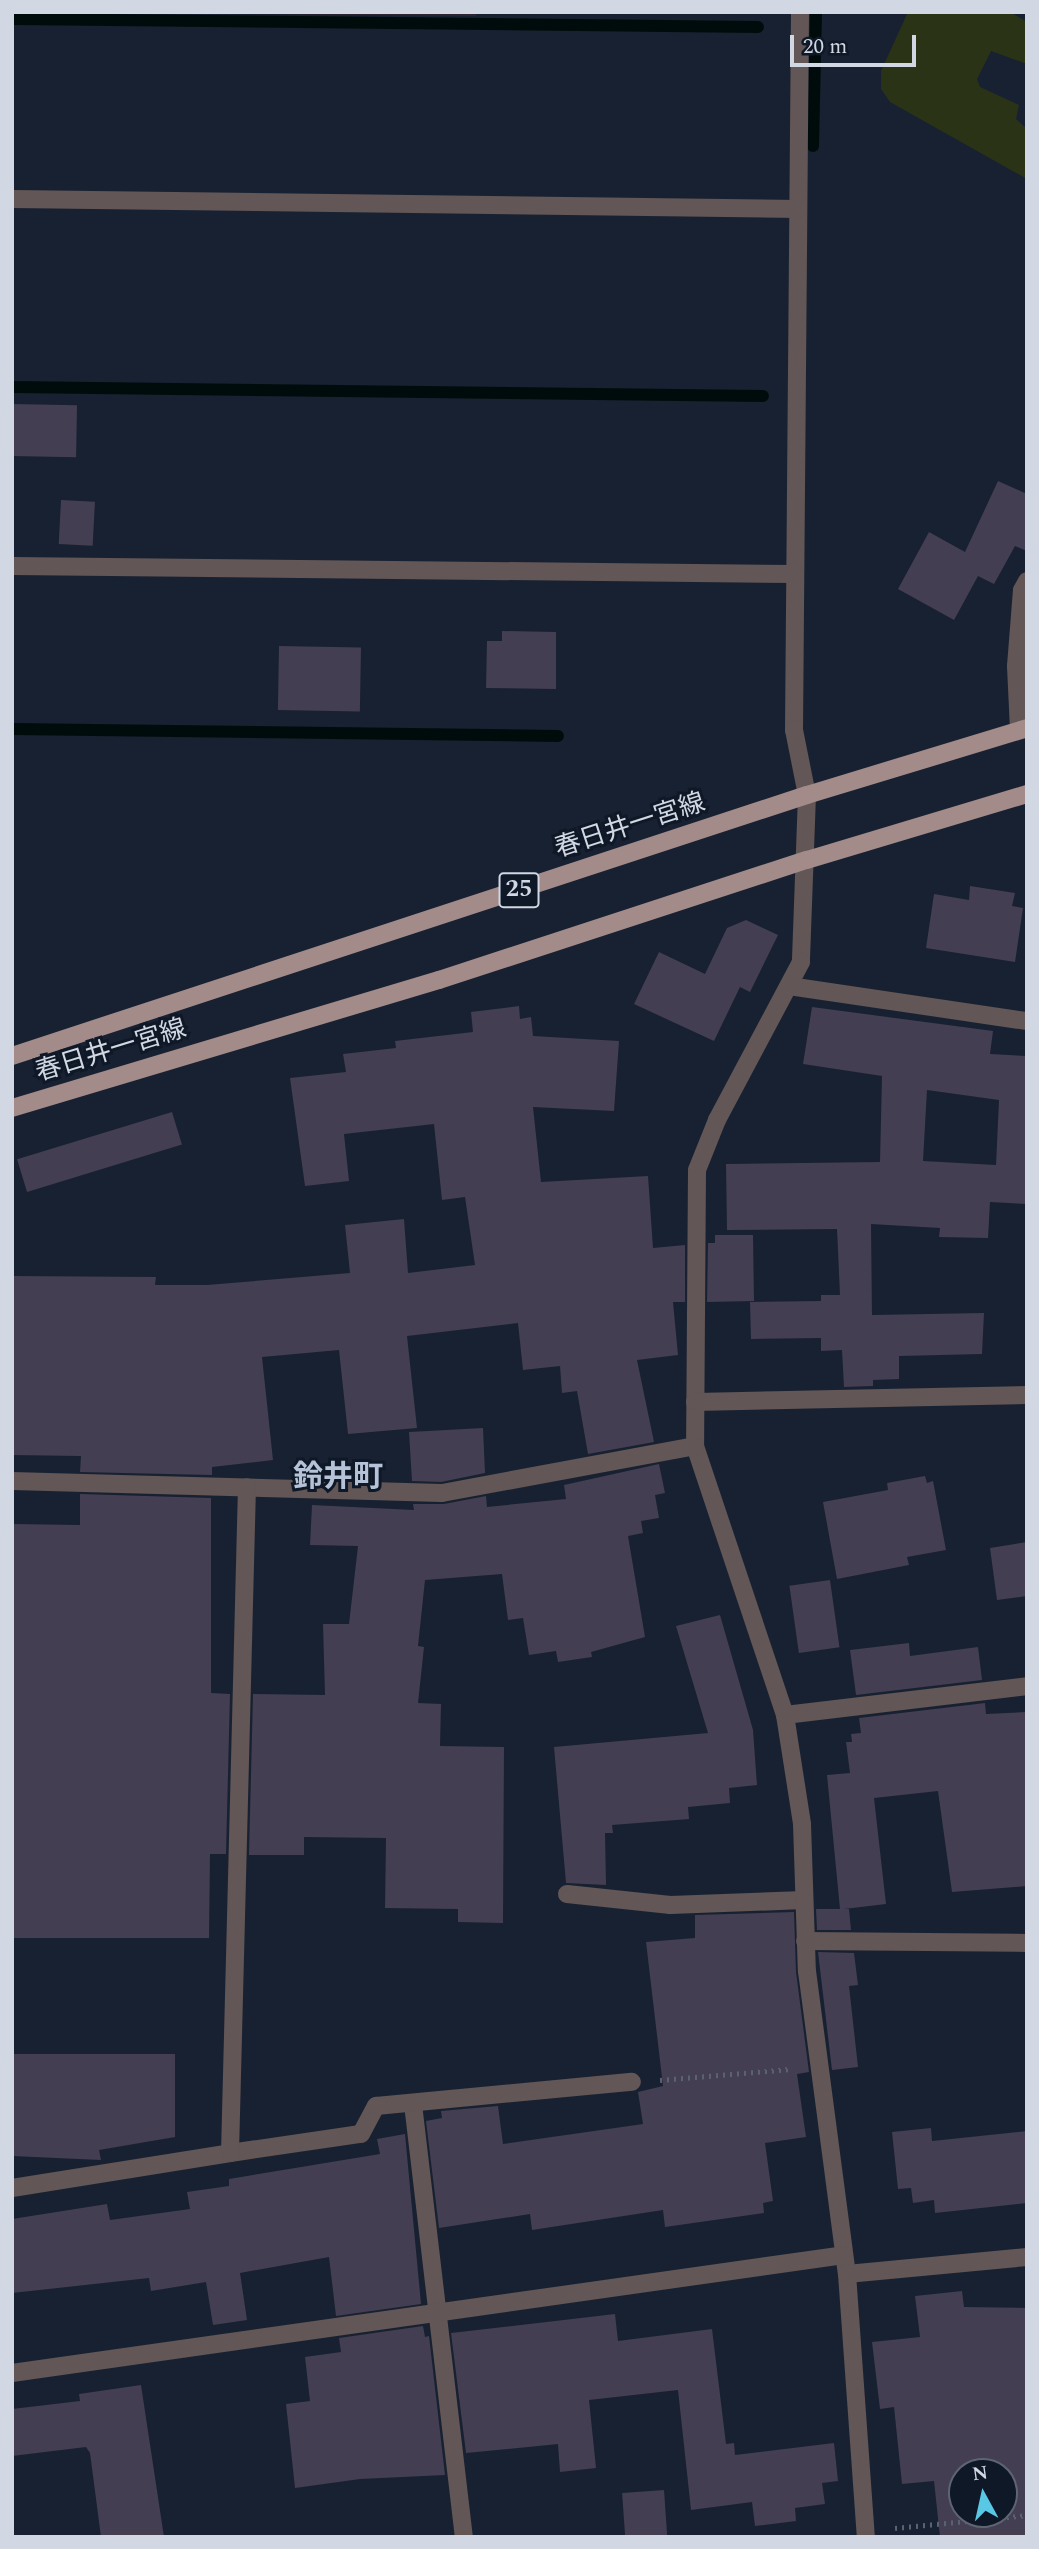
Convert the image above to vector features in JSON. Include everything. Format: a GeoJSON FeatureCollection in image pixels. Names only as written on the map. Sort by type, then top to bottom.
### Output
{"type":"FeatureCollection","features":[{"type":"Feature","properties":{"kind":"main road","name":"春日井一宮線"},"geometry":{"type":"LineString","coordinates":[[12,1056],[807,795],[1023,729]]}},
{"type":"Feature","properties":{"kind":"main road","name":"春日井一宮線"},"geometry":{"type":"LineString","coordinates":[[12,1108],[439,980],[807,860],[1027,794]]}},
{"type":"Feature","properties":{"kind":"street"},"geometry":{"type":"LineString","coordinates":[[800,12],[793,730],[807,795],[807,860],[801,962],[717,1120],[697,1170],[695,1446],[785,1715],[802,1824],[805,1941],[847,2274],[866,2534]]}},
{"type":"Feature","properties":{"kind":"street"},"geometry":{"type":"LineString","coordinates":[[12,199],[798,209]]}},
{"type":"Feature","properties":{"kind":"street"},"geometry":{"type":"LineString","coordinates":[[12,566],[795,574]]}},
{"type":"Feature","properties":{"kind":"street"},"geometry":{"type":"LineString","coordinates":[[1023,729],[1016,666],[1022,590],[1027,581]]}},
{"type":"Feature","properties":{"kind":"street"},"geometry":{"type":"LineString","coordinates":[[789,986],[1027,1021]]}},
{"type":"Feature","properties":{"kind":"street"},"geometry":{"type":"LineString","coordinates":[[695,1402],[1027,1395]]}},
{"type":"Feature","properties":{"kind":"street"},"geometry":{"type":"LineString","coordinates":[[12,1482],[442,1493],[695,1446]]}},
{"type":"Feature","properties":{"kind":"street"},"geometry":{"type":"LineString","coordinates":[[230,2153],[247,1488]]}},
{"type":"Feature","properties":{"kind":"street"},"geometry":{"type":"LineString","coordinates":[[785,1715],[1027,1686]]}},
{"type":"Feature","properties":{"kind":"street"},"geometry":{"type":"LineString","coordinates":[[567,1894],[670,1905],[804,1900]]}},
{"type":"Feature","properties":{"kind":"street"},"geometry":{"type":"LineString","coordinates":[[805,1941],[1027,1943]]}},
{"type":"Feature","properties":{"kind":"street"},"geometry":{"type":"LineString","coordinates":[[12,2189],[361,2134],[376,2106],[632,2082]]}},
{"type":"Feature","properties":{"kind":"street"},"geometry":{"type":"LineString","coordinates":[[412,2104],[464,2537]]}},
{"type":"Feature","properties":{"kind":"street"},"geometry":{"type":"LineString","coordinates":[[12,2373],[844,2255]]}},
{"type":"Feature","properties":{"kind":"street"},"geometry":{"type":"LineString","coordinates":[[847,2274],[1027,2257]]}},
{"type":"Feature","properties":{"kind":"path"},"geometry":{"type":"LineString","coordinates":[[632,2082],[820,2067]]}},
{"type":"Feature","properties":{"kind":"path"},"geometry":{"type":"LineString","coordinates":[[866,2534],[1027,2515]]}},
{"type":"Feature","properties":{"kind":"shaded area"},"geometry":{"type":"Polygon","coordinates":[[[56,12],[476,12],[476,16],[56,12]]]}},
{"type":"Feature","properties":{"kind":"green space"},"geometry":{"type":"Polygon","coordinates":[[[908,12],[1010,12],[1027,22],[1027,64],[991,51],[977,79],[980,87],[1019,105],[1016,119],[1027,129],[1027,179],[890,102],[881,89],[881,71],[908,12]]]}},
{"type":"Feature","properties":{"kind":"building"},"geometry":{"type":"Polygon","coordinates":[[[12,404],[77,405],[76,457],[12,456],[12,404]]]}},
{"type":"Feature","properties":{"kind":"building"},"geometry":{"type":"Polygon","coordinates":[[[998,481],[1027,494],[1027,551],[1015,546],[994,584],[978,576],[954,620],[898,589],[929,532],[965,552],[998,481]]]}},
{"type":"Feature","properties":{"kind":"building"},"geometry":{"type":"Polygon","coordinates":[[[61,500],[95,502],[93,546],[59,544],[61,500]]]}},
{"type":"Feature","properties":{"kind":"building"},"geometry":{"type":"Polygon","coordinates":[[[502,631],[556,632],[556,689],[486,688],[487,641],[502,641],[502,631]]]}},
{"type":"Feature","properties":{"kind":"building"},"geometry":{"type":"Polygon","coordinates":[[[279,646],[361,647],[360,711],[278,710],[279,646]]]}},
{"type":"Feature","properties":{"kind":"building"},"geometry":{"type":"Polygon","coordinates":[[[970,886],[1015,893],[1012,906],[1023,908],[1015,962],[926,948],[934,894],[969,900],[970,886]]]}},
{"type":"Feature","properties":{"kind":"building"},"geometry":{"type":"Polygon","coordinates":[[[746,920],[778,935],[750,992],[740,987],[714,1041],[634,1004],[659,952],[705,974],[727,928],[746,920]]]}},
{"type":"Feature","properties":{"kind":"building"},"geometry":{"type":"Polygon","coordinates":[[[519,1006],[520,1019],[531,1017],[533,1036],[619,1041],[614,1111],[533,1107],[541,1182],[648,1176],[653,1248],[685,1245],[685,1302],[673,1302],[678,1355],[637,1360],[654,1442],[588,1454],[577,1391],[562,1393],[560,1366],[523,1370],[518,1323],[407,1336],[417,1428],[348,1434],[339,1350],[262,1357],[273,1460],[212,1467],[212,1475],[80,1472],[81,1456],[12,1455],[12,1276],[156,1277],[155,1285],[207,1285],[350,1273],[345,1225],[404,1219],[408,1273],[475,1265],[465,1197],[442,1200],[434,1124],[344,1134],[349,1181],[305,1186],[290,1078],[346,1072],[343,1054],[396,1048],[395,1041],[473,1032],[471,1012],[519,1006]]]}},
{"type":"Feature","properties":{"kind":"building"},"geometry":{"type":"Polygon","coordinates":[[[812,1007],[993,1031],[990,1054],[1027,1056],[1027,1204],[990,1202],[988,1238],[939,1237],[940,1228],[871,1224],[872,1315],[984,1313],[982,1354],[899,1356],[899,1379],[873,1380],[873,1386],[844,1387],[842,1350],[821,1351],[821,1338],[751,1339],[750,1302],[821,1301],[821,1295],[840,1295],[837,1229],[727,1230],[726,1164],[880,1162],[882,1076],[803,1064],[812,1007]],[[927,1090],[923,1161],[996,1165],[999,1100],[927,1090]]]}},
{"type":"Feature","properties":{"kind":"building"},"geometry":{"type":"Polygon","coordinates":[[[172,1112],[182,1145],[27,1192],[17,1159],[172,1112]]]}},
{"type":"Feature","properties":{"kind":"building"},"geometry":{"type":"Polygon","coordinates":[[[715,1235],[753,1235],[754,1301],[707,1302],[708,1243],[715,1243],[715,1235]]]}},
{"type":"Feature","properties":{"kind":"building"},"geometry":{"type":"Polygon","coordinates":[[[483,1428],[485,1473],[441,1482],[412,1481],[409,1432],[483,1428]]]}},
{"type":"Feature","properties":{"kind":"building"},"geometry":{"type":"Polygon","coordinates":[[[659,1464],[665,1493],[655,1495],[659,1518],[641,1521],[643,1533],[628,1536],[645,1637],[591,1652],[592,1657],[558,1662],[556,1651],[529,1655],[523,1618],[508,1620],[502,1574],[425,1580],[418,1646],[424,1647],[418,1703],[441,1704],[440,1746],[504,1747],[503,1923],[458,1922],[458,1909],[385,1908],[386,1838],[304,1837],[304,1855],[249,1855],[253,1694],[325,1695],[323,1624],[349,1624],[358,1546],[310,1545],[312,1505],[414,1510],[413,1504],[444,1504],[486,1496],[487,1507],[566,1499],[564,1485],[659,1464]]]}},
{"type":"Feature","properties":{"kind":"building"},"geometry":{"type":"Polygon","coordinates":[[[925,1476],[927,1483],[933,1481],[946,1550],[907,1557],[909,1565],[837,1579],[823,1502],[888,1490],[887,1483],[925,1476]]]}},
{"type":"Feature","properties":{"kind":"building"},"geometry":{"type":"Polygon","coordinates":[[[80,1494],[211,1498],[211,1693],[230,1694],[226,1854],[210,1854],[209,1938],[12,1938],[12,1524],[80,1525],[80,1494]]]}},
{"type":"Feature","properties":{"kind":"building"},"geometry":{"type":"Polygon","coordinates":[[[1027,1542],[1027,1596],[997,1600],[990,1548],[1027,1542]]]}},
{"type":"Feature","properties":{"kind":"building"},"geometry":{"type":"Polygon","coordinates":[[[830,1580],[839,1647],[799,1653],[789,1586],[830,1580]]]}},
{"type":"Feature","properties":{"kind":"building"},"geometry":{"type":"Polygon","coordinates":[[[720,1615],[753,1730],[757,1785],[729,1788],[730,1803],[688,1807],[689,1819],[612,1825],[613,1833],[605,1833],[606,1885],[566,1883],[554,1747],[708,1733],[676,1626],[720,1615]]]}},
{"type":"Feature","properties":{"kind":"building"},"geometry":{"type":"Polygon","coordinates":[[[909,1643],[910,1656],[978,1647],[982,1680],[856,1695],[850,1650],[909,1643]]]}},
{"type":"Feature","properties":{"kind":"building"},"geometry":{"type":"Polygon","coordinates":[[[985,1703],[986,1714],[1027,1712],[1027,1886],[952,1892],[938,1791],[874,1798],[886,1904],[844,1909],[849,1909],[851,1930],[817,1930],[816,1909],[840,1909],[827,1775],[850,1773],[846,1742],[852,1742],[851,1734],[861,1733],[859,1718],[985,1703]]]}},
{"type":"Feature","properties":{"kind":"building"},"geometry":{"type":"Polygon","coordinates":[[[794,1912],[796,1972],[809,2072],[797,2074],[806,2137],[765,2143],[773,2201],[763,2203],[764,2213],[665,2227],[663,2210],[532,2230],[530,2214],[439,2228],[426,2121],[442,2118],[441,2111],[498,2106],[503,2144],[643,2124],[638,2092],[663,2086],[646,1942],[695,1938],[695,1915],[794,1912]]]}},
{"type":"Feature","properties":{"kind":"building"},"geometry":{"type":"Polygon","coordinates":[[[818,1952],[854,1953],[858,1985],[849,1986],[858,2067],[832,2070],[818,1952]]]}},
{"type":"Feature","properties":{"kind":"building"},"geometry":{"type":"Polygon","coordinates":[[[12,2054],[175,2054],[175,2137],[99,2150],[101,2160],[12,2156],[12,2054]]]}},
{"type":"Feature","properties":{"kind":"building"},"geometry":{"type":"Polygon","coordinates":[[[931,2128],[932,2141],[1027,2131],[1027,2203],[935,2213],[934,2200],[913,2203],[911,2188],[898,2189],[892,2132],[931,2128]]]}},
{"type":"Feature","properties":{"kind":"building"},"geometry":{"type":"Polygon","coordinates":[[[405,2134],[421,2304],[336,2316],[329,2257],[240,2273],[247,2320],[213,2325],[206,2282],[151,2291],[149,2278],[12,2293],[12,2219],[107,2204],[110,2220],[190,2209],[187,2192],[229,2186],[229,2179],[380,2154],[377,2139],[405,2134]]]}},
{"type":"Feature","properties":{"kind":"building"},"geometry":{"type":"Polygon","coordinates":[[[962,2291],[964,2307],[1027,2308],[1027,2537],[940,2537],[934,2481],[902,2484],[894,2407],[880,2409],[872,2342],[920,2337],[915,2296],[962,2291]]]}},
{"type":"Feature","properties":{"kind":"building"},"geometry":{"type":"Polygon","coordinates":[[[615,2314],[618,2341],[712,2329],[726,2444],[734,2443],[735,2455],[834,2443],[838,2481],[822,2483],[825,2504],[795,2508],[796,2521],[755,2526],[752,2502],[691,2510],[678,2390],[589,2400],[596,2468],[560,2472],[558,2444],[466,2453],[451,2333],[615,2314]]]}},
{"type":"Feature","properties":{"kind":"building"},"geometry":{"type":"Polygon","coordinates":[[[423,2326],[425,2337],[429,2336],[445,2475],[360,2479],[295,2488],[286,2404],[310,2401],[305,2357],[341,2352],[339,2338],[423,2326]]]}},
{"type":"Feature","properties":{"kind":"building"},"geometry":{"type":"Polygon","coordinates":[[[141,2385],[164,2537],[101,2537],[90,2453],[86,2447],[12,2456],[12,2409],[80,2401],[79,2394],[141,2385]]]}},
{"type":"Feature","properties":{"kind":"building"},"geometry":{"type":"Polygon","coordinates":[[[664,2490],[667,2537],[625,2537],[622,2493],[664,2490]]]}},
{"type":"Feature","properties":{"kind":"waterway"},"geometry":{"type":"LineString","coordinates":[[813,146],[816,12]]}},
{"type":"Feature","properties":{"kind":"waterway"},"geometry":{"type":"LineString","coordinates":[[12,19],[758,27]]}},
{"type":"Feature","properties":{"kind":"waterway"},"geometry":{"type":"LineString","coordinates":[[12,387],[763,396]]}},
{"type":"Feature","properties":{"kind":"waterway"},"geometry":{"type":"LineString","coordinates":[[12,729],[558,736]]}},
{"type":"Feature","properties":{"kind":"district","name":"鈴井町"},"geometry":{"type":"Point","coordinates":[338,1477]}}]}
